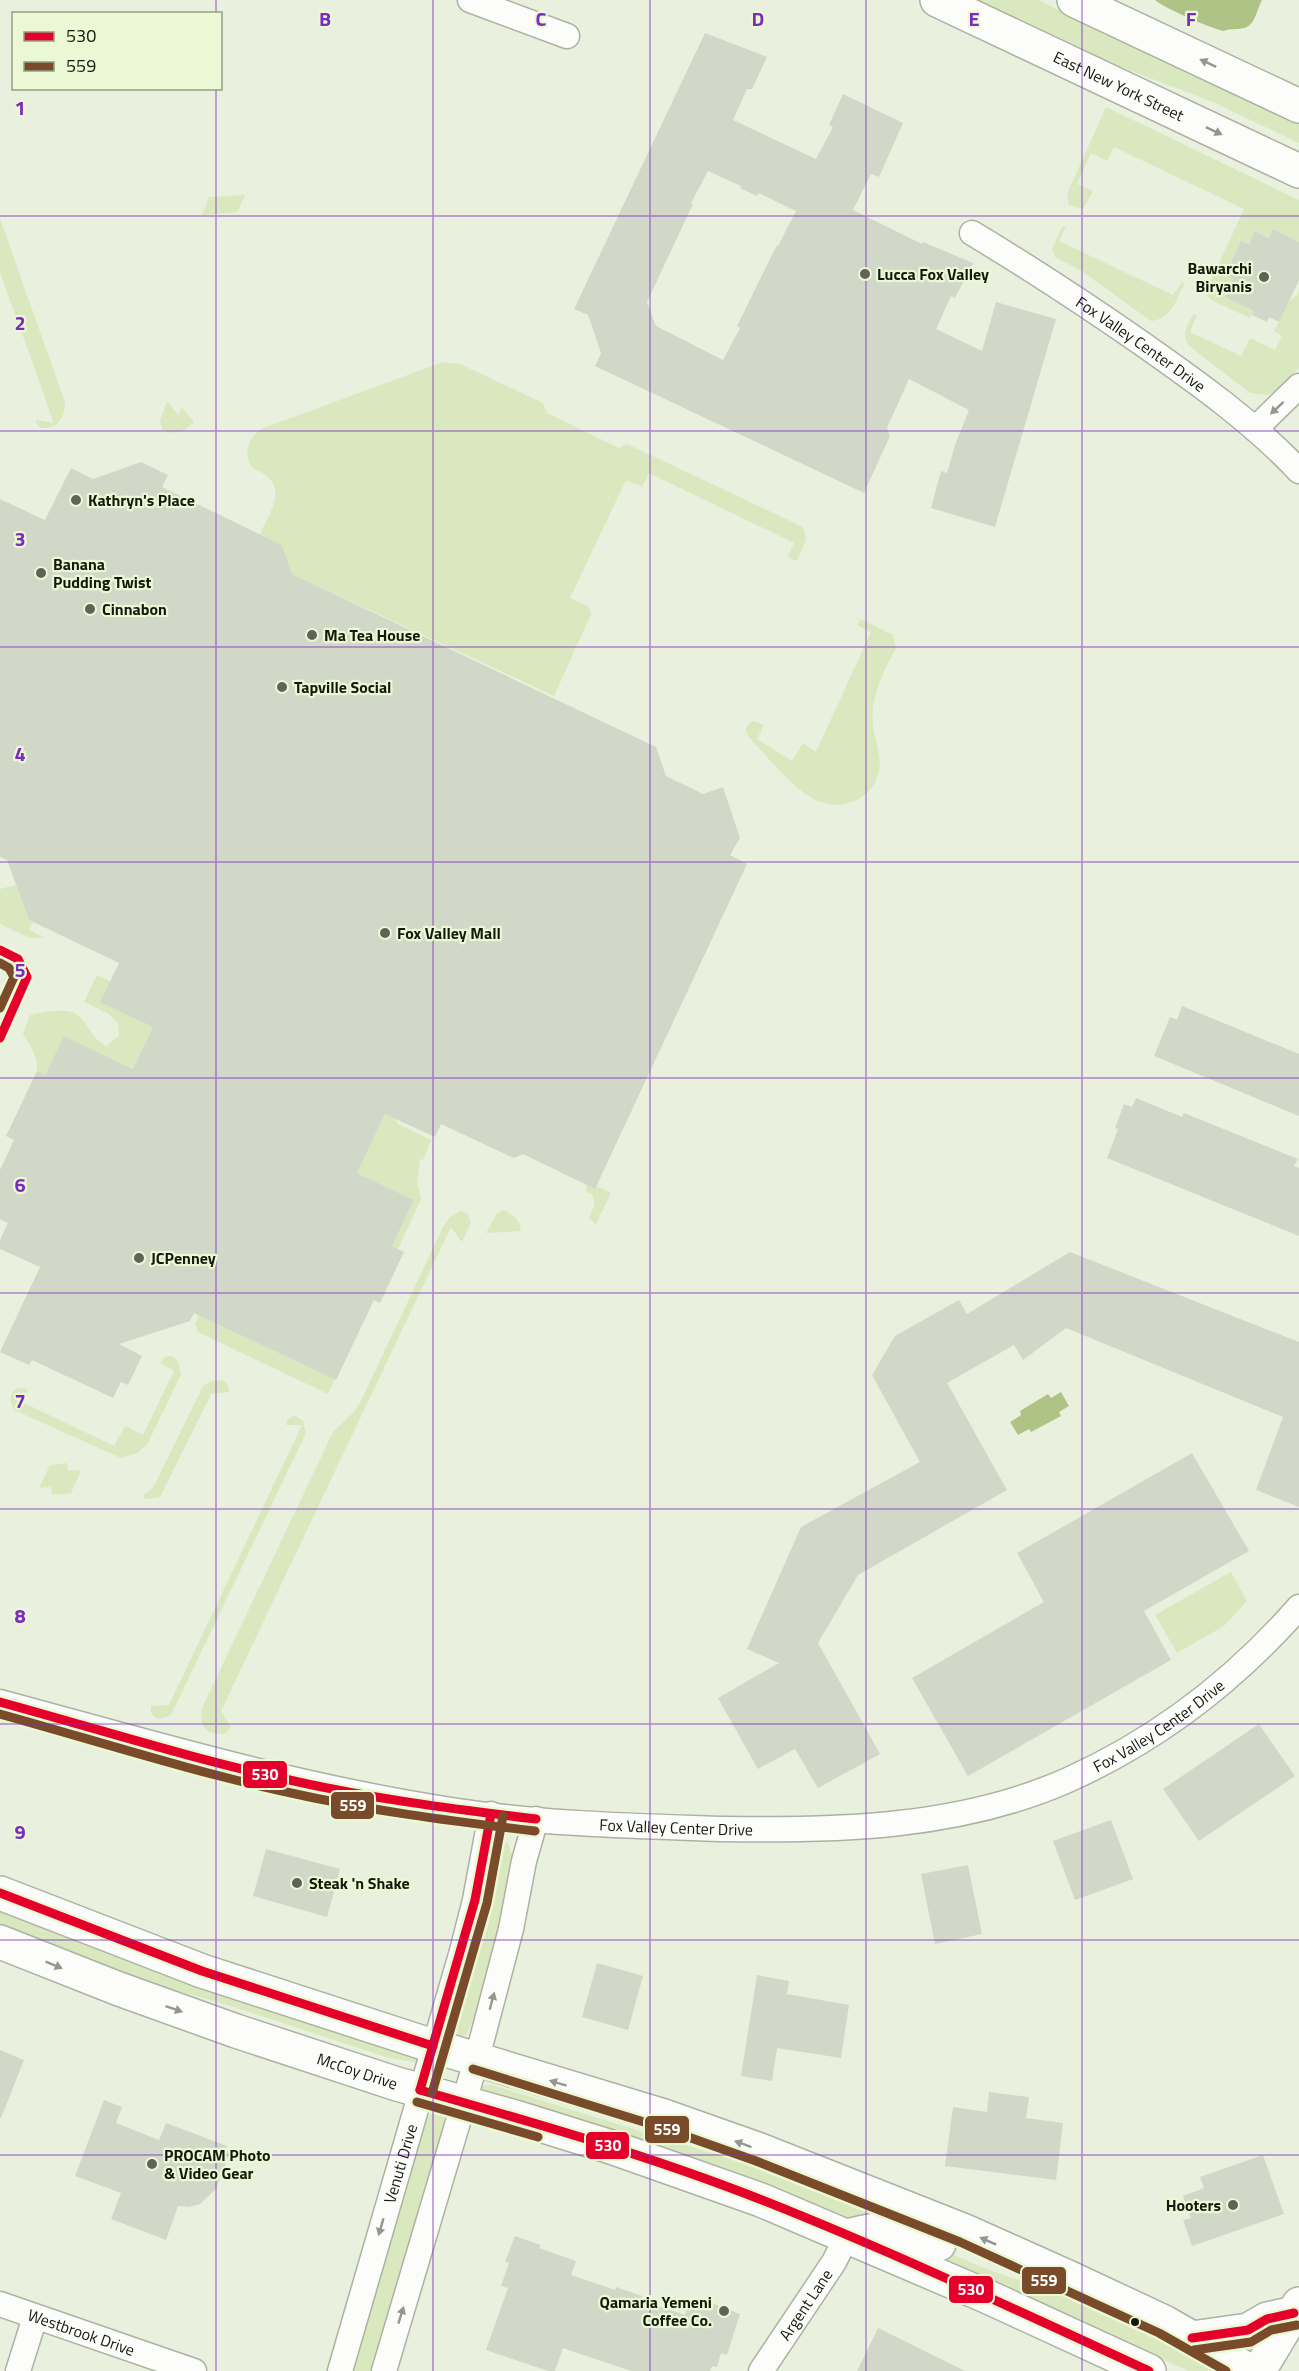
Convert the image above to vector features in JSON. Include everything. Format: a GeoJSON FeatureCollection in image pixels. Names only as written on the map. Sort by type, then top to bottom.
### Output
{"type":"FeatureCollection","features":[{"type":"Feature","properties":{"kind":"street"},"geometry":{"type":"LineString","coordinates":[[470,0],[567,36]]}},
{"type":"Feature","properties":{"kind":"street","name":"East New York Street"},"geometry":{"type":"LineString","coordinates":[[938,0],[1299,171]]}},
{"type":"Feature","properties":{"kind":"street"},"geometry":{"type":"LineString","coordinates":[[1074,0],[1299,106]]}},
{"type":"Feature","properties":{"kind":"street","name":"Fox Valley Center Drive"},"geometry":{"type":"LineString","coordinates":[[972,233],[1124,331],[1206,390],[1295,459]]}},
{"type":"Feature","properties":{"kind":"street"},"geometry":{"type":"LineString","coordinates":[[1255,429],[1299,386]]}},
{"type":"Feature","properties":{"kind":"street","name":"Fox Valley Center Drive"},"geometry":{"type":"LineString","coordinates":[[0,1702],[303,1783],[452,1810],[536,1819],[665,1828],[864,1827],[988,1807],[1067,1780],[1138,1743],[1204,1699],[1268,1642],[1299,1607]]}},
{"type":"Feature","properties":{"kind":"street","name":"Venuti Drive"},"geometry":{"type":"LineString","coordinates":[[340,2371],[475,1900],[491,1814]]}},
{"type":"Feature","properties":{"kind":"street"},"geometry":{"type":"LineString","coordinates":[[384,2371],[477,2058],[511,1929],[524,1861],[536,1819]]}},
{"type":"Feature","properties":{"kind":"street"},"geometry":{"type":"LineString","coordinates":[[0,1893],[202,1971],[433,2046],[664,2116],[798,2165],[965,2231],[1164,2322],[1250,2371]]}},
{"type":"Feature","properties":{"kind":"street","name":"McCoy Drive"},"geometry":{"type":"LineString","coordinates":[[0,1942],[109,1986],[236,2031],[420,2090],[611,2147],[761,2200],[995,2300],[1149,2371]]}},
{"type":"Feature","properties":{"kind":"street"},"geometry":{"type":"LineString","coordinates":[[847,2236],[877,2228],[898,2228],[994,2267],[1164,2322]]}},
{"type":"Feature","properties":{"kind":"street","name":"Argent Lane"},"geometry":{"type":"LineString","coordinates":[[761,2371],[834,2262],[847,2236]]}},
{"type":"Feature","properties":{"kind":"street","name":"Westbrook Drive"},"geometry":{"type":"LineString","coordinates":[[0,2304],[194,2371]]}},
{"type":"Feature","properties":{"kind":"street"},"geometry":{"type":"LineString","coordinates":[[1192,2338],[1248,2330],[1267,2319],[1296,2308]]}},
{"type":"Feature","properties":{"kind":"street"},"geometry":{"type":"LineString","coordinates":[[1258,2371],[1296,2308]]}},
{"type":"Feature","properties":{"kind":"street"},"geometry":{"type":"LineString","coordinates":[[18,2371],[35,2317]]}},
{"type":"Feature","properties":{"kind":"shaded area"},"geometry":{"type":"Polygon","coordinates":[[[974,0],[1038,0],[1299,124],[1299,143],[1213,102],[1092,56],[974,0]]]}},
{"type":"Feature","properties":{"kind":"shaded area"},"geometry":{"type":"Polygon","coordinates":[[[1155,0],[1262,0],[1248,27],[1224,31],[1188,18],[1155,0]]]}},
{"type":"Feature","properties":{"kind":"shaded area"},"geometry":{"type":"Polygon","coordinates":[[[1106,107],[1299,200],[1299,242],[1273,229],[1269,238],[1256,231],[1249,244],[1241,241],[1225,274],[1233,279],[1225,297],[1254,311],[1250,318],[1211,300],[1207,295],[1208,287],[1244,209],[1114,147],[1107,161],[1091,153],[1077,184],[1093,191],[1083,209],[1069,205],[1067,194],[1106,107]]]}},
{"type":"Feature","properties":{"kind":"shaded area"},"geometry":{"type":"Polygon","coordinates":[[[245,195],[237,212],[202,215],[209,197],[245,195]]]}},
{"type":"Feature","properties":{"kind":"shaded area"},"geometry":{"type":"Polygon","coordinates":[[[0,219],[65,402],[62,418],[51,427],[40,428],[36,423],[37,420],[54,423],[0,272],[0,219]]]}},
{"type":"Feature","properties":{"kind":"shaded area"},"geometry":{"type":"Polygon","coordinates":[[[1066,226],[1059,241],[1173,295],[1183,281],[1184,285],[1168,313],[1158,320],[1151,321],[1083,272],[1055,257],[1052,249],[1062,227],[1066,226]]]}},
{"type":"Feature","properties":{"kind":"shaded area"},"geometry":{"type":"Polygon","coordinates":[[[1299,290],[1299,368],[1279,391],[1266,395],[1250,393],[1188,345],[1185,337],[1186,330],[1193,315],[1197,315],[1190,332],[1241,356],[1250,338],[1275,350],[1282,336],[1274,331],[1289,301],[1297,295],[1299,290]]]}},
{"type":"Feature","properties":{"kind":"shaded area"},"geometry":{"type":"Polygon","coordinates":[[[443,362],[460,364],[543,403],[547,413],[619,448],[627,444],[803,527],[806,539],[798,559],[795,561],[788,556],[794,543],[649,473],[642,487],[626,480],[570,598],[588,606],[591,614],[554,696],[292,574],[282,545],[260,534],[273,506],[275,492],[274,485],[268,477],[250,465],[248,460],[248,449],[253,436],[261,429],[443,362]]]}},
{"type":"Feature","properties":{"kind":"shaded area"},"geometry":{"type":"Polygon","coordinates":[[[167,401],[178,415],[182,407],[194,422],[180,432],[163,430],[160,421],[167,401]]]}},
{"type":"Feature","properties":{"kind":"shaded area"},"geometry":{"type":"Polygon","coordinates":[[[861,619],[893,635],[896,648],[882,676],[873,705],[873,726],[879,754],[879,771],[874,784],[862,797],[843,805],[828,804],[813,799],[800,790],[754,743],[746,729],[749,723],[754,721],[764,725],[757,739],[792,761],[803,743],[816,752],[871,632],[857,625],[861,619]]]}},
{"type":"Feature","properties":{"kind":"shaded area"},"geometry":{"type":"Polygon","coordinates":[[[16,885],[29,920],[33,922],[29,930],[45,938],[30,938],[0,924],[0,889],[16,885]]]}},
{"type":"Feature","properties":{"kind":"shaded area"},"geometry":{"type":"Polygon","coordinates":[[[97,975],[110,981],[101,1001],[153,1027],[133,1069],[64,1036],[45,1075],[37,1071],[35,1056],[23,1034],[30,1015],[57,1011],[77,1014],[95,1037],[106,1046],[119,1036],[118,1023],[109,1014],[84,1002],[97,975]]]}},
{"type":"Feature","properties":{"kind":"shaded area"},"geometry":{"type":"Polygon","coordinates":[[[385,1114],[396,1119],[398,1124],[431,1140],[423,1160],[420,1159],[417,1182],[421,1199],[398,1249],[392,1246],[414,1200],[357,1173],[385,1114]]]}},
{"type":"Feature","properties":{"kind":"shaded area"},"geometry":{"type":"Polygon","coordinates":[[[587,1184],[611,1193],[596,1224],[589,1218],[595,1204],[592,1194],[586,1192],[587,1184]]]}},
{"type":"Feature","properties":{"kind":"shaded area"},"geometry":{"type":"Polygon","coordinates":[[[503,1210],[515,1218],[521,1231],[486,1233],[497,1213],[503,1210]]]}},
{"type":"Feature","properties":{"kind":"shaded area"},"geometry":{"type":"Polygon","coordinates":[[[460,1211],[467,1213],[471,1222],[462,1242],[451,1227],[221,1711],[231,1727],[224,1734],[212,1733],[205,1728],[201,1720],[202,1708],[333,1432],[360,1403],[443,1227],[450,1217],[460,1211]]]}},
{"type":"Feature","properties":{"kind":"shaded area"},"geometry":{"type":"Polygon","coordinates":[[[199,1315],[335,1379],[328,1394],[198,1332],[195,1324],[199,1315]]]}},
{"type":"Feature","properties":{"kind":"shaded area"},"geometry":{"type":"Polygon","coordinates":[[[171,1356],[177,1359],[181,1374],[147,1445],[137,1453],[121,1458],[14,1410],[11,1403],[11,1395],[17,1388],[28,1389],[22,1402],[114,1446],[125,1426],[143,1435],[174,1371],[160,1363],[165,1357],[171,1356]]]}},
{"type":"Feature","properties":{"kind":"shaded area"},"geometry":{"type":"Polygon","coordinates":[[[222,1380],[228,1385],[229,1392],[211,1394],[160,1497],[144,1499],[143,1495],[153,1488],[203,1386],[211,1381],[222,1380]]]}},
{"type":"Feature","properties":{"kind":"shaded area"},"geometry":{"type":"Polygon","coordinates":[[[1061,1392],[1069,1406],[1059,1412],[1061,1416],[1031,1432],[1029,1429],[1018,1435],[1010,1422],[1021,1415],[1020,1411],[1048,1394],[1051,1398],[1061,1392]]]}},
{"type":"Feature","properties":{"kind":"shaded area"},"geometry":{"type":"Polygon","coordinates":[[[294,1415],[303,1421],[306,1433],[171,1715],[161,1719],[154,1717],[151,1706],[169,1705],[302,1425],[286,1425],[288,1419],[294,1415]]]}},
{"type":"Feature","properties":{"kind":"shaded area"},"geometry":{"type":"Polygon","coordinates":[[[67,1463],[68,1471],[81,1470],[71,1493],[52,1495],[51,1487],[39,1488],[50,1465],[67,1463]]]}},
{"type":"Feature","properties":{"kind":"shaded area"},"geometry":{"type":"Polygon","coordinates":[[[1231,1572],[1247,1601],[1224,1626],[1177,1653],[1155,1615],[1231,1572]]]}},
{"type":"Feature","properties":{"kind":"shaded area"},"geometry":{"type":"Polygon","coordinates":[[[503,1842],[508,1843],[513,1857],[513,1869],[503,1918],[478,2010],[466,2035],[457,2038],[453,2035],[456,2013],[493,1861],[503,1842]]]}},
{"type":"Feature","properties":{"kind":"shaded area"},"geometry":{"type":"Polygon","coordinates":[[[0,1904],[416,2055],[419,2059],[415,2062],[389,2058],[231,2006],[131,1978],[0,1930],[0,1904]]]}},
{"type":"Feature","properties":{"kind":"shaded area"},"geometry":{"type":"Polygon","coordinates":[[[484,2085],[492,2085],[704,2151],[757,2164],[918,2223],[861,2226],[481,2092],[480,2088],[484,2085]]]}},
{"type":"Feature","properties":{"kind":"shaded area"},"geometry":{"type":"Polygon","coordinates":[[[435,2112],[444,2118],[444,2129],[373,2371],[352,2371],[422,2127],[430,2115],[435,2112]]]}},
{"type":"Feature","properties":{"kind":"shaded area"},"geometry":{"type":"Polygon","coordinates":[[[886,2238],[930,2245],[989,2270],[1141,2322],[1224,2371],[1188,2371],[1014,2290],[886,2238]]]}},
{"type":"Feature","properties":{"kind":"building","name":"Lucca Fox Valley"},"geometry":{"type":"Polygon","coordinates":[[[705,33],[767,57],[752,89],[747,89],[733,120],[816,159],[833,127],[829,125],[843,94],[903,123],[879,177],[871,174],[853,210],[922,244],[923,242],[973,263],[955,298],[951,296],[936,329],[982,351],[996,302],[1056,319],[995,527],[931,508],[941,471],[947,473],[969,410],[909,379],[887,428],[890,436],[864,493],[595,366],[601,353],[588,315],[574,309],[705,33]],[[708,171],[691,203],[693,204],[647,302],[656,326],[723,360],[740,328],[737,326],[796,211],[759,193],[757,196],[740,188],[741,186],[708,171]]]}},
{"type":"Feature","properties":{"kind":"building","name":"Bawarchi Biryanis"},"geometry":{"type":"Polygon","coordinates":[[[1273,229],[1299,242],[1299,280],[1279,322],[1269,317],[1267,322],[1252,315],[1254,311],[1225,297],[1233,279],[1225,275],[1241,241],[1249,244],[1255,231],[1269,238],[1273,229]]]}},
{"type":"Feature","properties":{"kind":"building","name":"Fox Valley Mall"},"geometry":{"type":"Polygon","coordinates":[[[141,462],[168,475],[162,487],[282,545],[292,574],[656,747],[666,776],[703,794],[723,787],[740,838],[730,855],[747,864],[595,1189],[523,1154],[514,1158],[441,1124],[435,1137],[385,1114],[357,1173],[414,1200],[392,1246],[404,1252],[380,1303],[374,1300],[336,1380],[194,1313],[190,1321],[119,1344],[142,1356],[128,1385],[121,1382],[113,1398],[32,1360],[29,1365],[0,1352],[40,1267],[0,1249],[0,1240],[8,1223],[0,1219],[0,1170],[14,1140],[6,1136],[37,1071],[45,1075],[64,1036],[133,1069],[153,1027],[100,1002],[119,963],[29,920],[7,860],[0,857],[0,499],[45,520],[71,468],[93,479],[141,462]]]}},
{"type":"Feature","properties":{"kind":"building"},"geometry":{"type":"Polygon","coordinates":[[[1182,1006],[1299,1054],[1299,1116],[1154,1056],[1170,1017],[1177,1020],[1182,1006]]]}},
{"type":"Feature","properties":{"kind":"building"},"geometry":{"type":"Polygon","coordinates":[[[1136,1098],[1182,1117],[1184,1113],[1298,1159],[1294,1166],[1299,1168],[1299,1236],[1107,1158],[1124,1104],[1132,1107],[1136,1098]]]}},
{"type":"Feature","properties":{"kind":"building"},"geometry":{"type":"Polygon","coordinates":[[[1070,1252],[1299,1342],[1299,1507],[1256,1490],[1283,1417],[1066,1328],[1023,1360],[1014,1345],[947,1383],[1007,1490],[858,1575],[818,1643],[880,1754],[818,1788],[795,1749],[758,1769],[718,1698],[779,1663],[747,1649],[801,1527],[920,1462],[872,1375],[895,1336],[959,1300],[967,1314],[1070,1252]]]}},
{"type":"Feature","properties":{"kind":"building"},"geometry":{"type":"Polygon","coordinates":[[[1192,1453],[1249,1551],[1144,1611],[1171,1660],[968,1776],[912,1678],[1044,1602],[1017,1553],[1192,1453]]]}},
{"type":"Feature","properties":{"kind":"building"},"geometry":{"type":"Polygon","coordinates":[[[1259,1724],[1295,1776],[1199,1841],[1163,1789],[1259,1724]]]}},
{"type":"Feature","properties":{"kind":"building"},"geometry":{"type":"Polygon","coordinates":[[[1111,1820],[1133,1879],[1075,1900],[1053,1841],[1111,1820]]]}},
{"type":"Feature","properties":{"kind":"building","name":"Steak 'n Shake"},"geometry":{"type":"Polygon","coordinates":[[[266,1849],[340,1869],[327,1917],[253,1896],[266,1849]]]}},
{"type":"Feature","properties":{"kind":"building"},"geometry":{"type":"Polygon","coordinates":[[[968,1865],[982,1934],[935,1944],[921,1874],[968,1865]]]}},
{"type":"Feature","properties":{"kind":"building"},"geometry":{"type":"Polygon","coordinates":[[[597,1963],[643,1976],[628,2030],[582,2017],[597,1963]]]}},
{"type":"Feature","properties":{"kind":"building"},"geometry":{"type":"Polygon","coordinates":[[[757,1975],[789,1981],[787,1994],[849,2005],[841,2058],[777,2048],[772,2081],[741,2076],[757,1975]]]}},
{"type":"Feature","properties":{"kind":"building"},"geometry":{"type":"Polygon","coordinates":[[[0,2050],[24,2060],[1,2118],[0,2118],[0,2050]]]}},
{"type":"Feature","properties":{"kind":"building"},"geometry":{"type":"Polygon","coordinates":[[[989,2092],[1029,2097],[1026,2118],[1063,2123],[1056,2180],[945,2166],[953,2107],[987,2112],[989,2092]]]}},
{"type":"Feature","properties":{"kind":"building","name":"PROCAM Photo & Video Gear"},"geometry":{"type":"Polygon","coordinates":[[[104,2100],[122,2107],[116,2123],[159,2140],[166,2123],[227,2146],[225,2150],[230,2152],[216,2189],[200,2204],[189,2207],[178,2206],[166,2240],[111,2219],[121,2193],[75,2176],[104,2100]]]}},
{"type":"Feature","properties":{"kind":"building","name":"Hooters"},"geometry":{"type":"Polygon","coordinates":[[[1263,2155],[1284,2214],[1192,2246],[1183,2220],[1191,2218],[1183,2196],[1204,2188],[1200,2177],[1263,2155]]]}},
{"type":"Feature","properties":{"kind":"building"},"geometry":{"type":"Polygon","coordinates":[[[515,2236],[541,2245],[539,2248],[576,2261],[571,2275],[615,2290],[616,2287],[642,2296],[641,2300],[685,2315],[690,2299],[713,2307],[714,2304],[740,2314],[727,2355],[721,2353],[717,2367],[712,2366],[710,2371],[631,2371],[563,2348],[555,2371],[548,2371],[486,2350],[508,2288],[501,2286],[509,2263],[505,2262],[515,2236]]]}},
{"type":"Feature","properties":{"kind":"building"},"geometry":{"type":"Polygon","coordinates":[[[878,2328],[965,2371],[857,2371],[878,2328]]]}},
{"type":"Feature","properties":{"kind":"transit line","name":"530"},"geometry":{"type":"LineString","coordinates":[[0,950],[18,959],[27,977],[0,1038]]}},
{"type":"Feature","properties":{"kind":"transit line","name":"559"},"geometry":{"type":"LineString","coordinates":[[0,963],[9,968],[14,977],[0,1008]]}},
{"type":"Feature","properties":{"kind":"transit line","name":"530"},"geometry":{"type":"LineString","coordinates":[[0,1702],[178,1752],[285,1779],[347,1792],[536,1819]]}},
{"type":"Feature","properties":{"kind":"transit line","name":"559"},"geometry":{"type":"LineString","coordinates":[[0,1714],[176,1764],[282,1791],[408,1814],[535,1831]]}},
{"type":"Feature","properties":{"kind":"transit line","name":"530"},"geometry":{"type":"LineString","coordinates":[[420,2090],[475,1900],[491,1814]]}},
{"type":"Feature","properties":{"kind":"transit line","name":"559"},"geometry":{"type":"LineString","coordinates":[[432,2093],[487,1903],[503,1816]]}},
{"type":"Feature","properties":{"kind":"transit line","name":"530"},"geometry":{"type":"LineString","coordinates":[[0,1893],[202,1971],[433,2046]]}},
{"type":"Feature","properties":{"kind":"transit line","name":"559"},"geometry":{"type":"LineString","coordinates":[[473,2069],[660,2127],[756,2161],[960,2242],[1159,2333],[1226,2371]]}},
{"type":"Feature","properties":{"kind":"transit line","name":"530"},"geometry":{"type":"LineString","coordinates":[[420,2090],[635,2155],[762,2200],[908,2261],[1149,2371]]}},
{"type":"Feature","properties":{"kind":"transit line","name":"559"},"geometry":{"type":"LineString","coordinates":[[417,2102],[538,2137]]}},
{"type":"Feature","properties":{"kind":"transit line","name":"530"},"geometry":{"type":"LineString","coordinates":[[1192,2338],[1248,2330],[1267,2319],[1294,2313]]}},
{"type":"Feature","properties":{"kind":"transit line","name":"559"},"geometry":{"type":"LineString","coordinates":[[1194,2350],[1251,2342],[1271,2330],[1297,2325]]}},
{"type":"Feature","properties":{"kind":"place","name":"Lucca Fox Valley"},"geometry":{"type":"Point","coordinates":[865,274]}},
{"type":"Feature","properties":{"kind":"place","name":"Bawarchi Biryanis"},"geometry":{"type":"Point","coordinates":[1264,277]}},
{"type":"Feature","properties":{"kind":"place","name":"Kathryn's Place"},"geometry":{"type":"Point","coordinates":[76,500]}},
{"type":"Feature","properties":{"kind":"place","name":"Banana Pudding Twist"},"geometry":{"type":"Point","coordinates":[41,573]}},
{"type":"Feature","properties":{"kind":"place","name":"Cinnabon"},"geometry":{"type":"Point","coordinates":[90,609]}},
{"type":"Feature","properties":{"kind":"place","name":"Ma Tea House"},"geometry":{"type":"Point","coordinates":[312,635]}},
{"type":"Feature","properties":{"kind":"place","name":"Tapville Social"},"geometry":{"type":"Point","coordinates":[282,687]}},
{"type":"Feature","properties":{"kind":"place","name":"Fox Valley Mall"},"geometry":{"type":"Point","coordinates":[385,933]}},
{"type":"Feature","properties":{"kind":"place","name":"JCPenney"},"geometry":{"type":"Point","coordinates":[139,1258]}},
{"type":"Feature","properties":{"kind":"place","name":"Steak 'n Shake"},"geometry":{"type":"Point","coordinates":[297,1883]}},
{"type":"Feature","properties":{"kind":"place","name":"PROCAM Photo & Video Gear"},"geometry":{"type":"Point","coordinates":[152,2164]}},
{"type":"Feature","properties":{"kind":"place","name":"Hooters"},"geometry":{"type":"Point","coordinates":[1233,2205]}},
{"type":"Feature","properties":{"kind":"place","name":"Qamaria Yemeni Coffee Co."},"geometry":{"type":"Point","coordinates":[724,2311]}}]}
